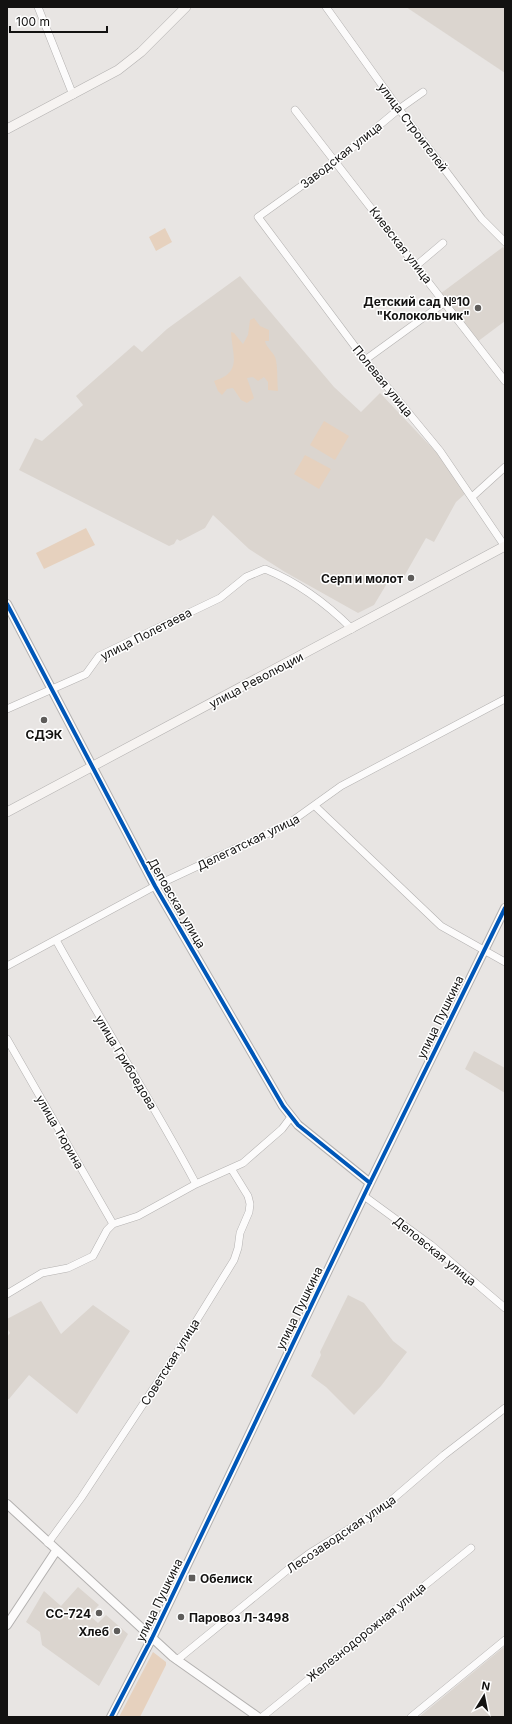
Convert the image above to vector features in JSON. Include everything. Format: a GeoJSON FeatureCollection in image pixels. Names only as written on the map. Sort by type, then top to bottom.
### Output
{"type":"FeatureCollection","features":[{"type":"Feature","properties":{"kind":"main road"},"geometry":{"type":"LineString","coordinates":[[7,129],[105,78],[130,62],[186,7]]}},
{"type":"Feature","properties":{"kind":"main road","name":"улица Революции"},"geometry":{"type":"LineString","coordinates":[[7,812],[92,768],[505,546]]}},
{"type":"Feature","properties":{"kind":"street"},"geometry":{"type":"LineString","coordinates":[[38,7],[73,95]]}},
{"type":"Feature","properties":{"kind":"street","name":"улица Строителей"},"geometry":{"type":"LineString","coordinates":[[326,7],[398,109],[482,219],[505,242]]}},
{"type":"Feature","properties":{"kind":"street","name":"Заводская улица"},"geometry":{"type":"LineString","coordinates":[[258,217],[335,162],[398,109],[423,92]]}},
{"type":"Feature","properties":{"kind":"street","name":"Киевская улица"},"geometry":{"type":"LineString","coordinates":[[295,110],[417,265],[505,381]]}},
{"type":"Feature","properties":{"kind":"street","name":"Полевая улица"},"geometry":{"type":"LineString","coordinates":[[258,217],[365,360],[440,451],[505,546]]}},
{"type":"Feature","properties":{"kind":"street"},"geometry":{"type":"LineString","coordinates":[[417,265],[443,242]]}},
{"type":"Feature","properties":{"kind":"street"},"geometry":{"type":"LineString","coordinates":[[365,360],[445,302]]}},
{"type":"Feature","properties":{"kind":"street"},"geometry":{"type":"LineString","coordinates":[[472,497],[505,467]]}},
{"type":"Feature","properties":{"kind":"street","name":"улица Полетаева"},"geometry":{"type":"LineString","coordinates":[[7,709],[86,674],[100,656],[220,598],[246,577],[265,569],[279,575],[325,603],[352,629]]}},
{"type":"Feature","properties":{"kind":"street","name":"Деповская улица"},"geometry":{"type":"LineString","coordinates":[[7,604],[155,886],[291,1117],[370,1183]]}},
{"type":"Feature","properties":{"kind":"street","name":"Делегатская улица"},"geometry":{"type":"LineString","coordinates":[[7,966],[155,886],[288,824],[341,786],[505,699]]}},
{"type":"Feature","properties":{"kind":"street"},"geometry":{"type":"LineString","coordinates":[[315,806],[441,926],[470,943],[485,949],[505,962]]}},
{"type":"Feature","properties":{"kind":"street","name":"улица Пушкина"},"geometry":{"type":"LineString","coordinates":[[111,1717],[152,1638],[370,1183],[505,908]]}},
{"type":"Feature","properties":{"kind":"street","name":"улица Грибоедова"},"geometry":{"type":"LineString","coordinates":[[56,940],[99,1018],[151,1104],[196,1184]]}},
{"type":"Feature","properties":{"kind":"street","name":"улица Тюрина"},"geometry":{"type":"LineString","coordinates":[[7,1039],[113,1224]]}},
{"type":"Feature","properties":{"kind":"street"},"geometry":{"type":"LineString","coordinates":[[7,1294],[42,1273],[68,1268],[93,1256],[107,1230],[113,1224],[138,1216],[196,1184],[232,1170],[243,1163],[282,1129],[291,1117]]}},
{"type":"Feature","properties":{"kind":"street","name":"Советская улица"},"geometry":{"type":"LineString","coordinates":[[48,1543],[81,1498],[155,1387],[234,1260],[238,1248],[240,1233],[249,1212],[250,1204],[248,1196],[232,1170]]}},
{"type":"Feature","properties":{"kind":"street","name":"Деповская улица"},"geometry":{"type":"LineString","coordinates":[[364,1196],[431,1245],[505,1308]]}},
{"type":"Feature","properties":{"kind":"street","name":"Лесозаводская улица"},"geometry":{"type":"LineString","coordinates":[[177,1660],[291,1567],[386,1505],[444,1455],[505,1408]]}},
{"type":"Feature","properties":{"kind":"street"},"geometry":{"type":"LineString","coordinates":[[7,1504],[56,1551],[177,1660],[258,1717]]}},
{"type":"Feature","properties":{"kind":"street","name":"Железнодорожная улица"},"geometry":{"type":"LineString","coordinates":[[262,1717],[471,1548]]}},
{"type":"Feature","properties":{"kind":"street"},"geometry":{"type":"LineString","coordinates":[[7,1625],[56,1551]]}},
{"type":"Feature","properties":{"kind":"street"},"geometry":{"type":"LineString","coordinates":[[411,1717],[505,1640]]}},
{"type":"Feature","properties":{"kind":"shaded area"},"geometry":{"type":"Polygon","coordinates":[[[406,7],[505,7],[505,73],[406,7]]]}},
{"type":"Feature","properties":{"kind":"shaded area"},"geometry":{"type":"Polygon","coordinates":[[[165,228],[172,242],[156,251],[149,237],[165,228]]]}},
{"type":"Feature","properties":{"kind":"shaded area","name":"Детский сад №10 \"Колокольчик\""},"geometry":{"type":"Polygon","coordinates":[[[503,247],[505,250],[505,321],[477,342],[440,294],[503,247]]]}},
{"type":"Feature","properties":{"kind":"shaded area"},"geometry":{"type":"Polygon","coordinates":[[[240,276],[334,387],[361,412],[380,393],[436,452],[466,493],[456,502],[434,542],[426,538],[402,580],[392,575],[374,605],[358,613],[285,572],[249,549],[213,515],[205,528],[180,541],[177,539],[174,544],[169,546],[19,470],[35,438],[42,441],[83,405],[76,396],[134,345],[142,352],[167,329],[240,276]]]}},
{"type":"Feature","properties":{"kind":"shaded area"},"geometry":{"type":"Polygon","coordinates":[[[254,318],[260,326],[269,330],[269,341],[265,341],[276,360],[278,391],[268,390],[268,382],[264,377],[258,381],[253,377],[247,378],[254,398],[247,403],[241,400],[233,388],[227,389],[222,395],[218,391],[214,381],[229,373],[232,368],[234,355],[231,332],[234,333],[243,344],[248,335],[250,320],[254,318]]]}},
{"type":"Feature","properties":{"kind":"shaded area"},"geometry":{"type":"Polygon","coordinates":[[[324,421],[349,436],[335,460],[310,445],[324,421]]]}},
{"type":"Feature","properties":{"kind":"shaded area"},"geometry":{"type":"Polygon","coordinates":[[[305,455],[331,469],[319,489],[294,474],[305,455]]]}},
{"type":"Feature","properties":{"kind":"shaded area"},"geometry":{"type":"Polygon","coordinates":[[[86,528],[95,545],[44,569],[36,553],[86,528]]]}},
{"type":"Feature","properties":{"kind":"shaded area"},"geometry":{"type":"Polygon","coordinates":[[[474,1051],[505,1068],[505,1093],[465,1069],[474,1051]]]}},
{"type":"Feature","properties":{"kind":"shaded area"},"geometry":{"type":"Polygon","coordinates":[[[348,1295],[364,1303],[393,1341],[407,1352],[381,1386],[354,1415],[326,1387],[311,1376],[321,1355],[320,1352],[348,1295]]]}},
{"type":"Feature","properties":{"kind":"shaded area"},"geometry":{"type":"Polygon","coordinates":[[[41,1301],[61,1334],[93,1305],[130,1331],[77,1414],[29,1375],[9,1399],[7,1399],[7,1337],[10,1333],[7,1328],[7,1319],[41,1301]]]}},
{"type":"Feature","properties":{"kind":"shaded area"},"geometry":{"type":"Polygon","coordinates":[[[78,1587],[99,1605],[89,1615],[98,1623],[106,1615],[128,1634],[99,1686],[42,1645],[40,1632],[26,1622],[44,1591],[61,1606],[78,1587]]]}},
{"type":"Feature","properties":{"kind":"shaded area"},"geometry":{"type":"Polygon","coordinates":[[[505,1646],[505,1715],[503,1717],[419,1717],[505,1646]]]}},
{"type":"Feature","properties":{"kind":"shaded area"},"geometry":{"type":"Polygon","coordinates":[[[153,1652],[166,1662],[166,1665],[140,1717],[119,1717],[153,1652]]]}},
{"type":"Feature","properties":{"kind":"cycle path"},"geometry":{"type":"LineString","coordinates":[[7,604],[155,886],[283,1106],[298,1125],[370,1183]]}},
{"type":"Feature","properties":{"kind":"cycle path"},"geometry":{"type":"LineString","coordinates":[[111,1717],[152,1638],[366,1191],[505,908]]}},
{"type":"Feature","properties":{"kind":"place","name":"Детский сад №10 \"Колокольчик\""},"geometry":{"type":"Point","coordinates":[478,308]}},
{"type":"Feature","properties":{"kind":"place","name":"Серп и молот"},"geometry":{"type":"Point","coordinates":[411,578]}},
{"type":"Feature","properties":{"kind":"place","name":"СДЭК"},"geometry":{"type":"Point","coordinates":[44,720]}},
{"type":"Feature","properties":{"kind":"place","name":"Обелиск"},"geometry":{"type":"Point","coordinates":[192,1578]}},
{"type":"Feature","properties":{"kind":"place","name":"СС-724"},"geometry":{"type":"Point","coordinates":[99,1613]}},
{"type":"Feature","properties":{"kind":"place","name":"Паровоз Л-3498"},"geometry":{"type":"Point","coordinates":[181,1617]}},
{"type":"Feature","properties":{"kind":"place","name":"Хлеб"},"geometry":{"type":"Point","coordinates":[117,1631]}}]}
